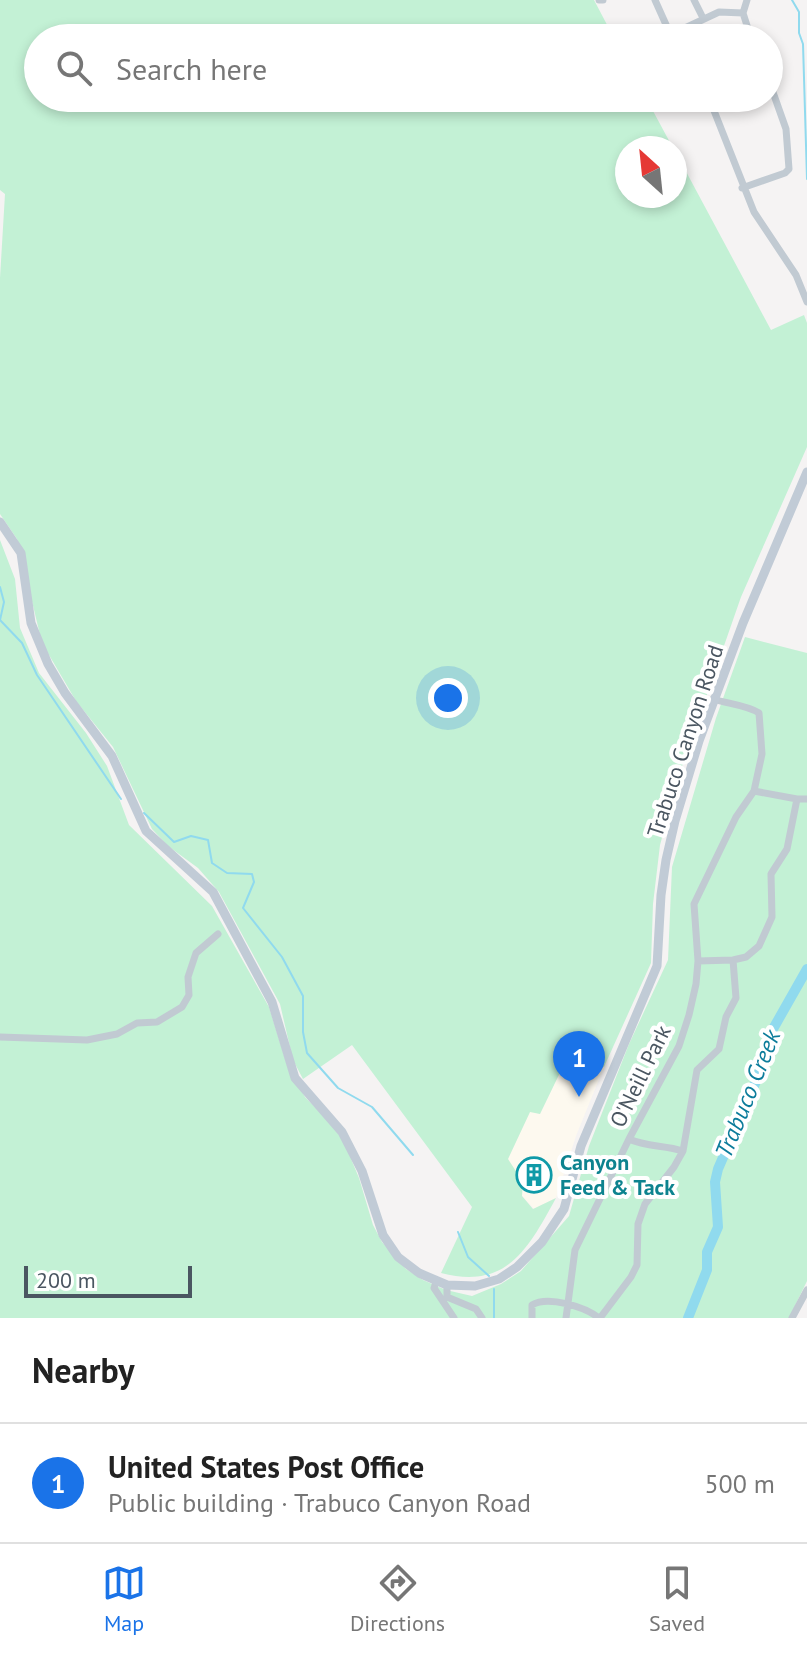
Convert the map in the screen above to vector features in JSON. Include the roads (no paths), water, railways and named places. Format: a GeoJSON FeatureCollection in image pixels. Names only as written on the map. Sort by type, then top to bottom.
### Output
{"type":"FeatureCollection","features":[{"type":"Feature","properties":{"kind":"main road","name":"Trabuco Canyon Road"},"geometry":{"type":"LineString","coordinates":[[450,1285],[482,1285],[509,1273],[542,1242],[564,1209],[581,1146],[657,966],[661,895],[669,847],[713,699],[807,472]]}},
{"type":"Feature","properties":{"kind":"main road"},"geometry":{"type":"LineString","coordinates":[[0,522],[21,553],[31,623],[56,680],[112,756],[146,831],[213,892],[277,1012],[295,1078],[342,1132],[362,1171],[383,1235],[405,1264],[436,1282],[450,1285]]}},
{"type":"Feature","properties":{"kind":"street"},"geometry":{"type":"LineString","coordinates":[[655,0],[666,24]]}},
{"type":"Feature","properties":{"kind":"street"},"geometry":{"type":"LineString","coordinates":[[694,0],[703,18]]}},
{"type":"Feature","properties":{"kind":"street"},"geometry":{"type":"LineString","coordinates":[[747,0],[743,13],[747,24]]}},
{"type":"Feature","properties":{"kind":"street"},"geometry":{"type":"LineString","coordinates":[[692,24],[719,12],[743,13]]}},
{"type":"Feature","properties":{"kind":"street"},"geometry":{"type":"LineString","coordinates":[[714,112],[742,188],[754,212],[796,275],[807,302]]}},
{"type":"Feature","properties":{"kind":"street"},"geometry":{"type":"LineString","coordinates":[[742,188],[789,169],[786,129],[780,112]]}},
{"type":"Feature","properties":{"kind":"street","name":"O'Neill Park"},"geometry":{"type":"LineString","coordinates":[[566,1318],[575,1250],[679,1046],[696,984],[698,961],[694,904],[736,817],[754,791],[762,754],[759,713],[751,707],[736,707],[713,699]]}},
{"type":"Feature","properties":{"kind":"street"},"geometry":{"type":"LineString","coordinates":[[754,791],[807,799]]}},
{"type":"Feature","properties":{"kind":"street"},"geometry":{"type":"LineString","coordinates":[[698,961],[733,960],[752,953],[759,946],[772,917],[771,874],[787,849],[797,799]]}},
{"type":"Feature","properties":{"kind":"street"},"geometry":{"type":"LineString","coordinates":[[0,1037],[87,1040],[117,1034],[137,1023],[157,1022],[182,1007],[189,995],[188,977],[196,953],[218,934]]}},
{"type":"Feature","properties":{"kind":"street"},"geometry":{"type":"LineString","coordinates":[[532,1318],[532,1305],[539,1300],[554,1300],[590,1311],[599,1318],[631,1277],[637,1265],[638,1224],[645,1204],[683,1151],[697,1070],[719,1049],[726,1017],[736,998],[733,960]]}},
{"type":"Feature","properties":{"kind":"street"},"geometry":{"type":"LineString","coordinates":[[629,1139],[640,1144],[660,1144],[683,1151]]}},
{"type":"Feature","properties":{"kind":"street"},"geometry":{"type":"LineString","coordinates":[[436,1282],[434,1288],[449,1303],[476,1309],[482,1318]]}},
{"type":"Feature","properties":{"kind":"street"},"geometry":{"type":"LineString","coordinates":[[450,1285],[447,1297],[454,1318]]}},
{"type":"Feature","properties":{"kind":"street"},"geometry":{"type":"LineString","coordinates":[[792,1318],[807,1290]]}},
{"type":"Feature","properties":{"kind":"waterway"},"geometry":{"type":"LineString","coordinates":[[792,0],[799,12],[799,33],[803,44],[807,179]]}},
{"type":"Feature","properties":{"kind":"waterway"},"geometry":{"type":"LineString","coordinates":[[0,587],[4,602],[0,620],[22,643],[37,675],[121,799]]}},
{"type":"Feature","properties":{"kind":"waterway"},"geometry":{"type":"LineString","coordinates":[[144,813],[174,842],[191,836],[208,840],[212,863],[227,873],[252,874],[254,882],[243,908],[282,957],[303,996],[303,1032],[307,1053],[338,1088],[372,1107],[413,1155]]}},
{"type":"Feature","properties":{"kind":"waterway","name":"Trabuco Creek"},"geometry":{"type":"LineString","coordinates":[[688,1318],[707,1270],[707,1252],[718,1227],[715,1182],[718,1169],[757,1079],[773,1029],[807,969]]}},
{"type":"Feature","properties":{"kind":"waterway"},"geometry":{"type":"LineString","coordinates":[[458,1232],[468,1257],[489,1276]]}},
{"type":"Feature","properties":{"kind":"waterway"},"geometry":{"type":"LineString","coordinates":[[494,1289],[494,1318]]}},
{"type":"Feature","properties":{"kind":"place","name":"United States Post Office"},"geometry":{"type":"Point","coordinates":[579,1097]}},
{"type":"Feature","properties":{"kind":"place","name":"Canyon Feed & Tack"},"geometry":{"type":"Point","coordinates":[534,1175]}}]}
